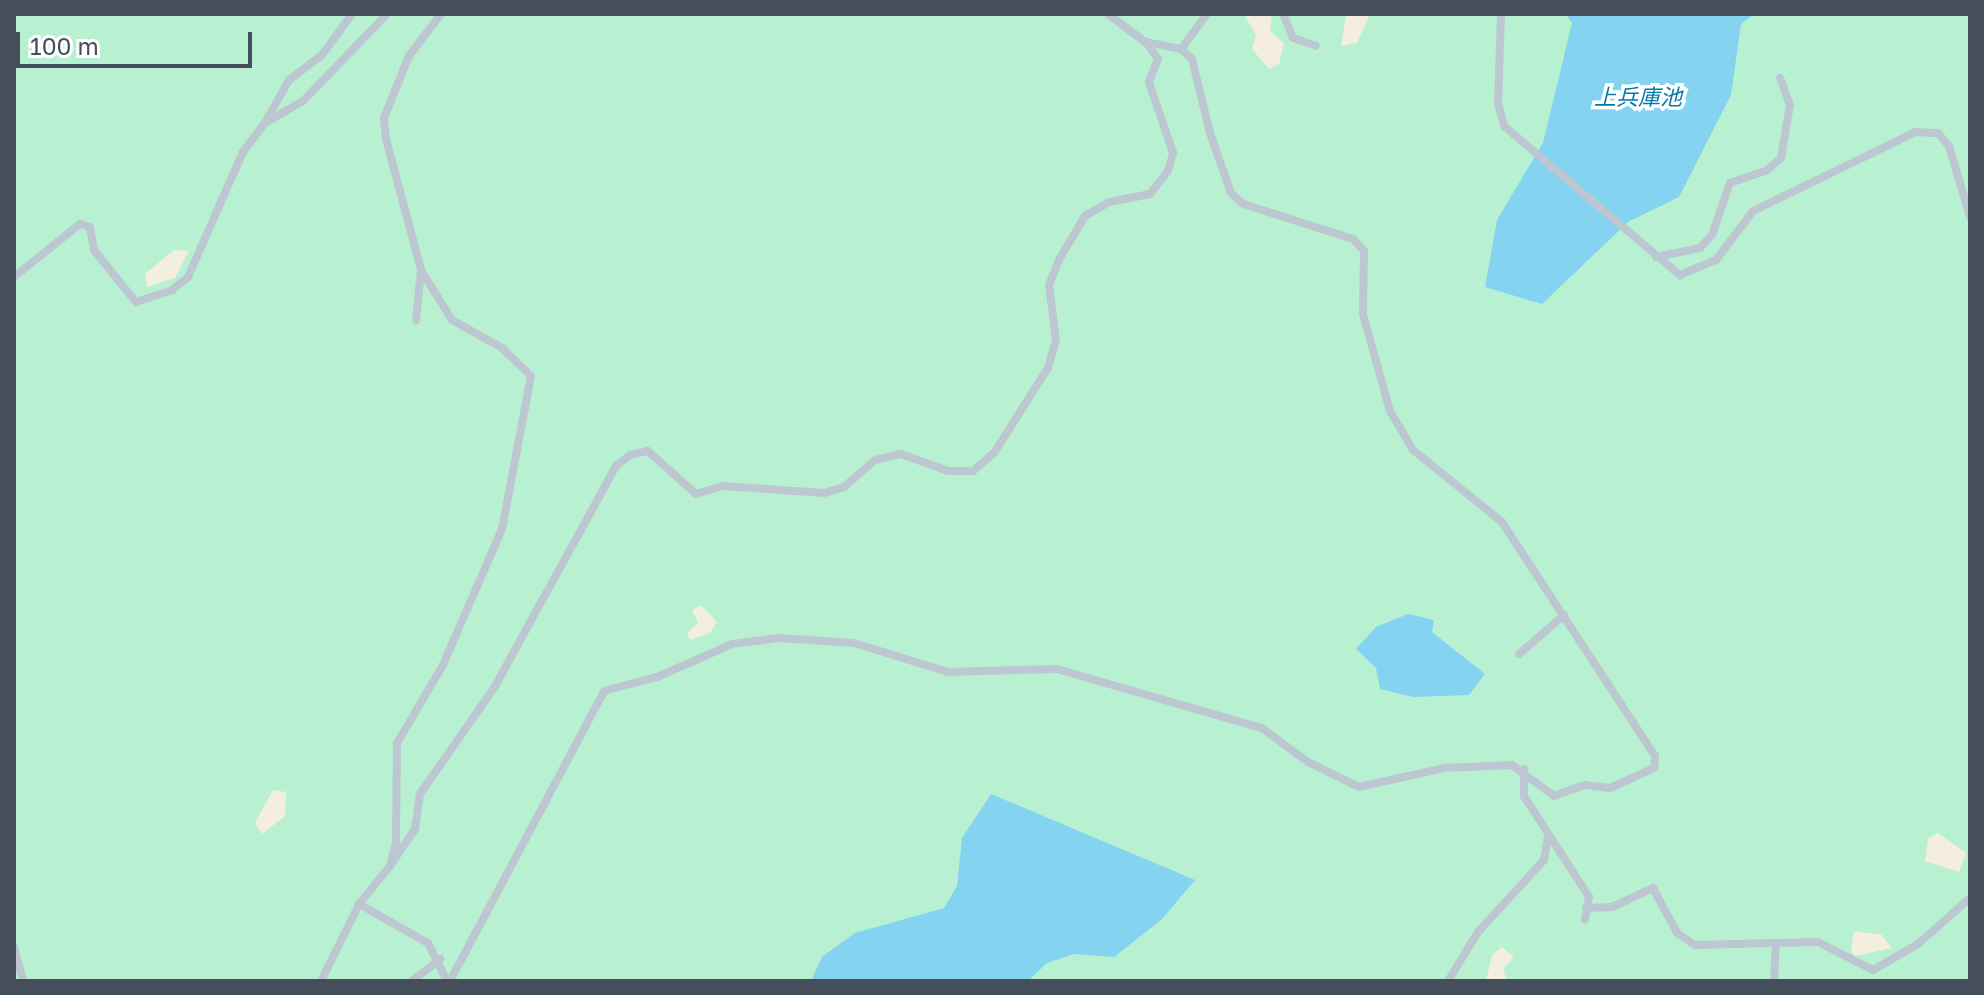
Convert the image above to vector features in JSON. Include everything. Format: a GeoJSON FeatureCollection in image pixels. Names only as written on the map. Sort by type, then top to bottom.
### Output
{"type":"FeatureCollection","features":[{"type":"Feature","properties":{"kind":"lane"},"geometry":{"type":"LineString","coordinates":[[14,277],[80,224],[90,227],[94,250],[136,302],[172,290],[188,277],[243,152],[265,123],[289,80],[322,55],[352,14]]}},
{"type":"Feature","properties":{"kind":"lane"},"geometry":{"type":"LineString","coordinates":[[265,123],[303,101],[387,14]]}},
{"type":"Feature","properties":{"kind":"lane"},"geometry":{"type":"LineString","coordinates":[[390,866],[400,814],[397,743],[443,665],[502,529],[531,376],[502,348],[452,320],[421,270],[384,118],[409,56],[441,14]]}},
{"type":"Feature","properties":{"kind":"lane"},"geometry":{"type":"LineString","coordinates":[[321,981],[359,904],[415,829],[420,794],[494,688],[616,466],[630,455],[648,451],[696,494],[722,486],[824,493],[844,487],[875,460],[901,454],[948,471],[973,471],[994,453],[1048,368],[1056,340],[1049,285],[1060,258],[1085,216],[1109,202],[1150,194],[1168,171],[1173,153],[1149,82],[1158,59],[1145,42],[1108,14]]}},
{"type":"Feature","properties":{"kind":"lane"},"geometry":{"type":"LineString","coordinates":[[1283,14],[1293,38],[1316,46]]}},
{"type":"Feature","properties":{"kind":"lane"},"geometry":{"type":"LineString","coordinates":[[1501,14],[1498,103],[1504,126],[1680,275],[1716,260],[1753,211],[1916,132],[1938,133],[1949,146],[1970,217]]}},
{"type":"Feature","properties":{"kind":"lane"},"geometry":{"type":"LineString","coordinates":[[1181,49],[1201,16]]}},
{"type":"Feature","properties":{"kind":"lane"},"geometry":{"type":"LineString","coordinates":[[448,981],[604,691],[657,677],[732,644],[779,638],[854,643],[948,672],[1057,669],[1262,728],[1308,762],[1359,787],[1445,768],[1524,769],[1554,796],[1585,785],[1610,788],[1654,768],[1655,756],[1502,522],[1413,450],[1390,411],[1363,314],[1364,251],[1353,239],[1257,211],[1231,193],[1192,59],[1181,49],[1145,42]]}},
{"type":"Feature","properties":{"kind":"lane"},"geometry":{"type":"LineString","coordinates":[[1656,257],[1700,248],[1712,235],[1730,183],[1776,164],[1790,105],[1780,78]]}},
{"type":"Feature","properties":{"kind":"lane"},"geometry":{"type":"LineString","coordinates":[[416,320],[421,270]]}},
{"type":"Feature","properties":{"kind":"lane"},"geometry":{"type":"LineString","coordinates":[[1519,654],[1564,615]]}},
{"type":"Feature","properties":{"kind":"lane"},"geometry":{"type":"LineString","coordinates":[[1524,769],[1524,796],[1589,897],[1585,920]]}},
{"type":"Feature","properties":{"kind":"lane"},"geometry":{"type":"LineString","coordinates":[[1448,981],[1478,932],[1544,860],[1548,837]]}},
{"type":"Feature","properties":{"kind":"lane"},"geometry":{"type":"LineString","coordinates":[[1586,908],[1612,907],[1653,888],[1677,933],[1695,945],[1818,942],[1873,970],[1918,944],[1970,898]]}},
{"type":"Feature","properties":{"kind":"lane"},"geometry":{"type":"LineString","coordinates":[[359,904],[414,932],[440,959],[448,981]]}},
{"type":"Feature","properties":{"kind":"lane"},"geometry":{"type":"LineString","coordinates":[[1774,981],[1776,943]]}},
{"type":"Feature","properties":{"kind":"lane"},"geometry":{"type":"LineString","coordinates":[[14,947],[23,981]]}},
{"type":"Feature","properties":{"kind":"lane"},"geometry":{"type":"LineString","coordinates":[[412,981],[440,959]]}},
{"type":"Feature","properties":{"kind":"green space"},"geometry":{"type":"Polygon","coordinates":[[[14,14],[1970,14],[1970,981],[14,981],[14,14]]]}},
{"type":"Feature","properties":{"kind":"sand"},"geometry":{"type":"Polygon","coordinates":[[[1272,14],[1270,31],[1284,43],[1279,64],[1269,69],[1252,49],[1256,35],[1245,16],[1272,14]]]}},
{"type":"Feature","properties":{"kind":"sand"},"geometry":{"type":"Polygon","coordinates":[[[1346,14],[1370,14],[1357,43],[1341,46],[1346,14]]]}},
{"type":"Feature","properties":{"kind":"sand"},"geometry":{"type":"Polygon","coordinates":[[[174,250],[189,251],[175,278],[147,287],[145,274],[174,250]]]}},
{"type":"Feature","properties":{"kind":"sand"},"geometry":{"type":"Polygon","coordinates":[[[701,605],[717,622],[710,633],[690,640],[687,633],[698,623],[692,610],[701,605]]]}},
{"type":"Feature","properties":{"kind":"sand"},"geometry":{"type":"Polygon","coordinates":[[[273,790],[286,792],[285,816],[262,834],[255,823],[273,790]]]}},
{"type":"Feature","properties":{"kind":"sand"},"geometry":{"type":"Polygon","coordinates":[[[1938,833],[1966,853],[1959,872],[1925,861],[1928,839],[1938,833]]]}},
{"type":"Feature","properties":{"kind":"sand"},"geometry":{"type":"Polygon","coordinates":[[[1854,931],[1882,935],[1891,948],[1856,956],[1851,952],[1854,931]]]}},
{"type":"Feature","properties":{"kind":"sand"},"geometry":{"type":"Polygon","coordinates":[[[1502,947],[1514,957],[1503,969],[1507,981],[1486,981],[1492,955],[1502,947]]]}},
{"type":"Feature","properties":{"kind":"water","name":"上兵庫池"},"geometry":{"type":"Polygon","coordinates":[[[1566,14],[1754,14],[1741,24],[1731,95],[1679,197],[1628,222],[1542,304],[1485,287],[1497,220],[1543,143],[1572,23],[1566,14]]]}},
{"type":"Feature","properties":{"kind":"water"},"geometry":{"type":"Polygon","coordinates":[[[1408,614],[1434,620],[1432,632],[1485,674],[1469,695],[1413,697],[1380,689],[1376,668],[1356,649],[1376,627],[1408,614]]]}},
{"type":"Feature","properties":{"kind":"water"},"geometry":{"type":"Polygon","coordinates":[[[991,794],[1195,880],[1162,919],[1114,957],[1075,954],[1047,963],[1028,981],[811,981],[822,957],[855,933],[944,908],[957,886],[962,838],[991,794]]]}}]}
